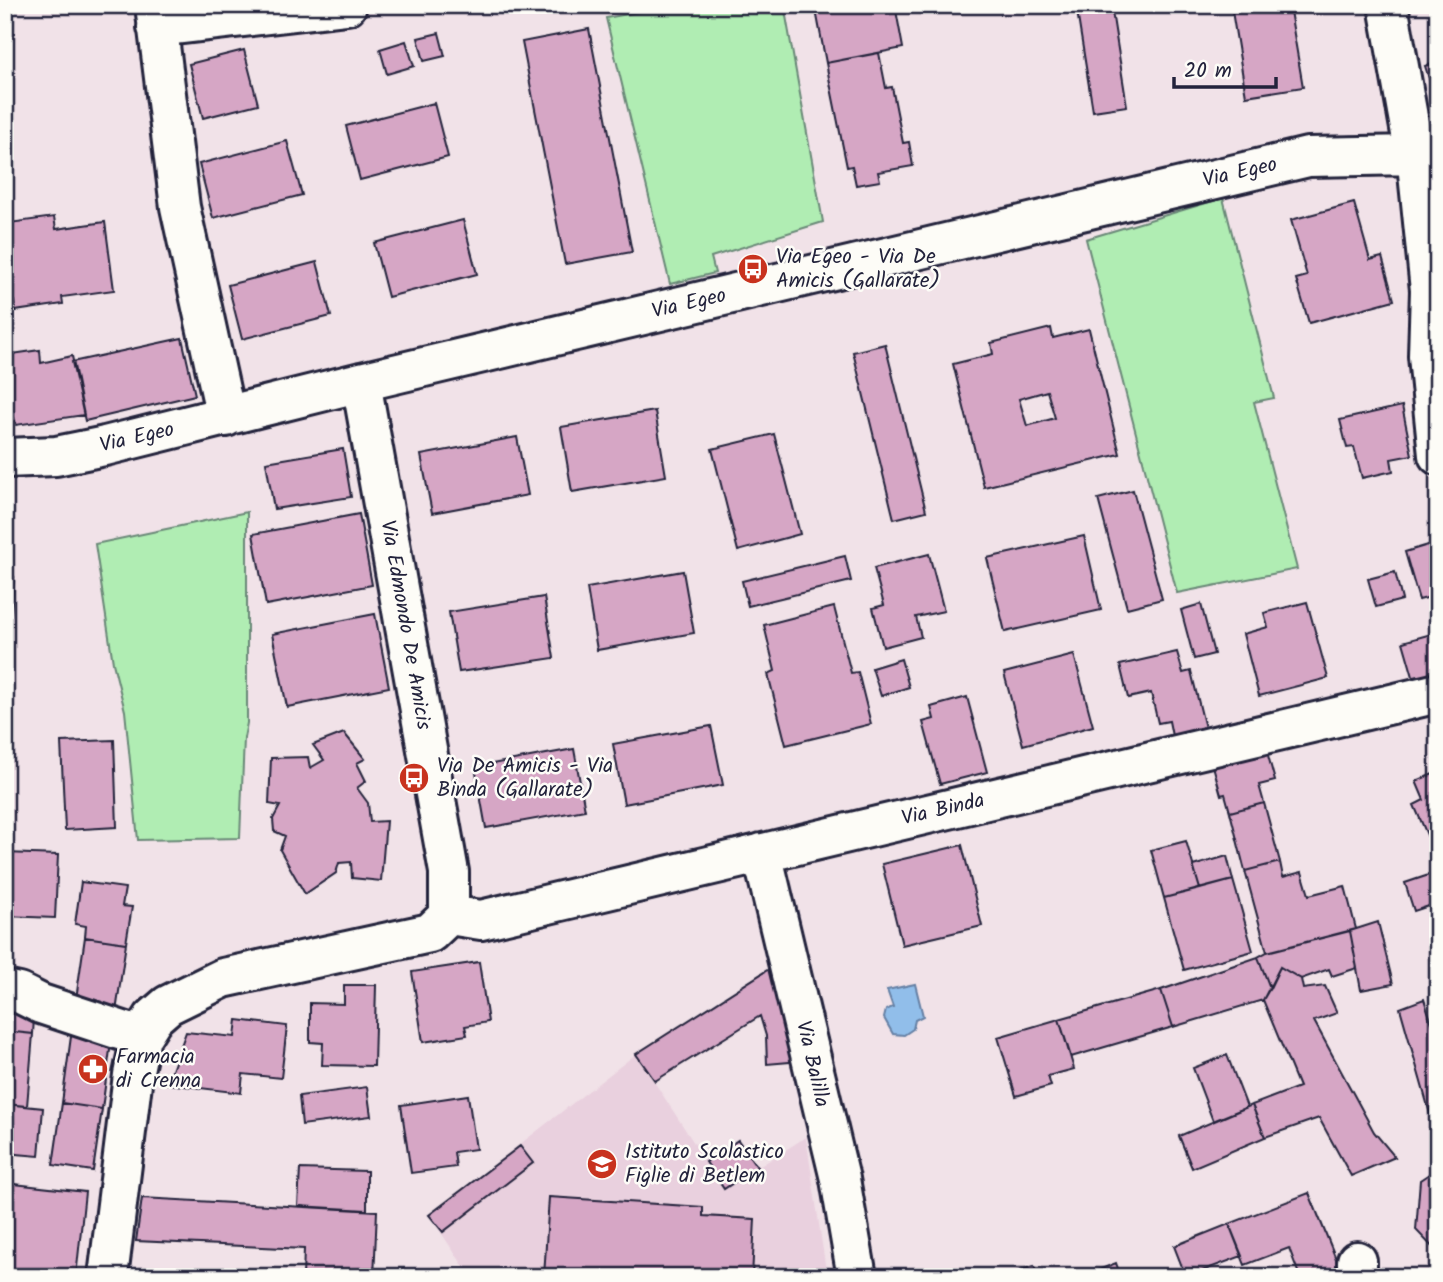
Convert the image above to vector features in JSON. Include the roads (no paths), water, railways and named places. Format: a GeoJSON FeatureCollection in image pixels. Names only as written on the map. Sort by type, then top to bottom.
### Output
{"type":"FeatureCollection","features":[{"type":"Feature","properties":{"kind":"street"},"geometry":{"type":"LineString","coordinates":[[226,417],[180,207],[156,16],[347,5]]}},
{"type":"Feature","properties":{"kind":"street"},"geometry":{"type":"LineString","coordinates":[[1388,5],[1423,165],[1434,283],[1428,356],[1438,455]]}},
{"type":"Feature","properties":{"kind":"street","name":"Via Egeo"},"geometry":{"type":"LineString","coordinates":[[5,458],[56,456],[226,417],[361,382],[1308,157],[1423,165]]}},
{"type":"Feature","properties":{"kind":"street","name":"Via Edmondo De Amicis"},"geometry":{"type":"LineString","coordinates":[[361,382],[449,872],[449,915]]}},
{"type":"Feature","properties":{"kind":"street","name":"Via Binda"},"geometry":{"type":"LineString","coordinates":[[449,915],[481,920],[1438,693]]}},
{"type":"Feature","properties":{"kind":"street","name":"Via Balilla"},"geometry":{"type":"LineString","coordinates":[[762,853],[840,1179],[857,1277]]}},
{"type":"Feature","properties":{"kind":"street"},"geometry":{"type":"LineString","coordinates":[[108,1277],[133,1074],[141,1037],[153,1018],[168,1005],[223,978],[430,933],[449,915]]}},
{"type":"Feature","properties":{"kind":"street"},"geometry":{"type":"LineString","coordinates":[[5,990],[141,1037]]}},
{"type":"Feature","properties":{"kind":"water"},"geometry":{"type":"Polygon","coordinates":[[[915,984],[923,1016],[915,1020],[913,1029],[904,1035],[893,1034],[884,1018],[886,1010],[893,1007],[887,990],[915,984]]]}},
{"type":"Feature","properties":{"kind":"place","name":"Via Egeo - Via De Amicis (Gallarate)"},"geometry":{"type":"Point","coordinates":[753,269]}},
{"type":"Feature","properties":{"kind":"place","name":"Via De Amicis - Via Binda (Gallarate)"},"geometry":{"type":"Point","coordinates":[414,778]}},
{"type":"Feature","properties":{"kind":"place","name":"Farmacia di Crenna"},"geometry":{"type":"Point","coordinates":[93,1069]}},
{"type":"Feature","properties":{"kind":"place","name":"Istituto Scolastico Figlie di Betlem"},"geometry":{"type":"Point","coordinates":[602,1164]}}]}
